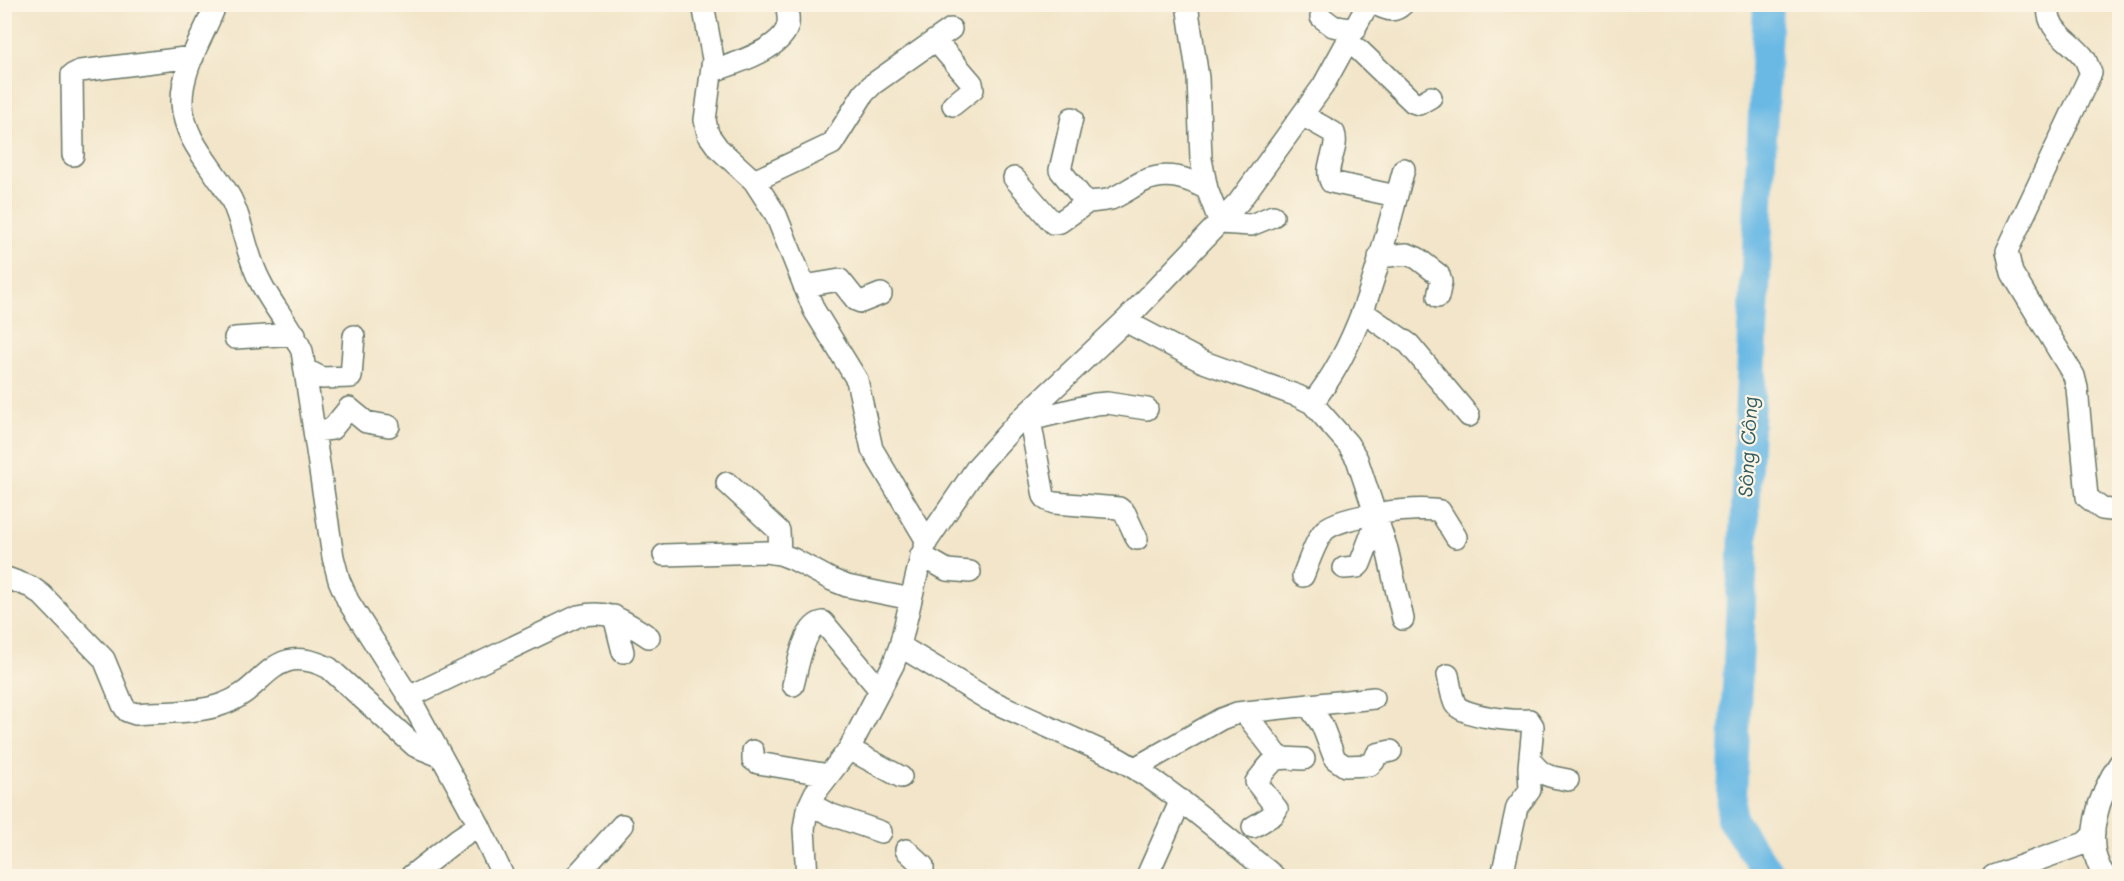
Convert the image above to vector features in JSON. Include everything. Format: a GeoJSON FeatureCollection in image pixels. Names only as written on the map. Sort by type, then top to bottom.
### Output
{"type":"FeatureCollection","features":[{"type":"Feature","properties":{"kind":"street"},"geometry":{"type":"LineString","coordinates":[[216,4],[184,82],[182,102],[185,123],[193,141],[231,198],[260,283],[295,334],[302,351],[333,557],[339,580],[348,601],[409,698],[479,825],[503,876]]}},
{"type":"Feature","properties":{"kind":"street"},"geometry":{"type":"LineString","coordinates":[[704,4],[713,59],[705,120],[708,134],[718,148],[754,181],[776,215],[821,322],[857,380],[872,449],[924,548],[947,570],[970,572]]}},
{"type":"Feature","properties":{"kind":"street"},"geometry":{"type":"LineString","coordinates":[[712,71],[754,55],[779,39],[788,25],[787,4]]}},
{"type":"Feature","properties":{"kind":"street"},"geometry":{"type":"LineString","coordinates":[[807,876],[804,829],[810,804],[815,793],[849,749],[900,646],[924,548],[978,466],[1125,321],[1239,202],[1323,86],[1368,4]]}},
{"type":"Feature","properties":{"kind":"street"},"geometry":{"type":"LineString","coordinates":[[1375,4],[1393,11],[1403,4]]}},
{"type":"Feature","properties":{"kind":"street"},"geometry":{"type":"LineString","coordinates":[[2049,4],[2048,18],[2052,26],[2085,59],[2091,73],[2007,251],[2012,273],[2074,376],[2087,497],[2103,509],[2120,512]]}},
{"type":"Feature","properties":{"kind":"street"},"geometry":{"type":"LineString","coordinates":[[1188,11],[1198,78],[1201,159],[1207,189],[1220,223]]}},
{"type":"Feature","properties":{"kind":"street"},"geometry":{"type":"LineString","coordinates":[[1321,17],[1351,37],[1359,50],[1413,102],[1419,104],[1431,97]]}},
{"type":"Feature","properties":{"kind":"street"},"geometry":{"type":"LineString","coordinates":[[754,181],[832,144],[864,93],[873,84],[943,34],[972,82],[973,89],[953,105]]}},
{"type":"Feature","properties":{"kind":"street"},"geometry":{"type":"LineString","coordinates":[[73,155],[72,75],[80,70],[193,57]]}},
{"type":"Feature","properties":{"kind":"street"},"geometry":{"type":"LineString","coordinates":[[1302,115],[1334,132],[1335,144],[1328,175],[1330,182],[1396,196]]}},
{"type":"Feature","properties":{"kind":"street"},"geometry":{"type":"LineString","coordinates":[[1072,118],[1060,170],[1088,202]]}},
{"type":"Feature","properties":{"kind":"street"},"geometry":{"type":"LineString","coordinates":[[1312,403],[1330,379],[1363,312],[1404,169]]}},
{"type":"Feature","properties":{"kind":"street"},"geometry":{"type":"LineString","coordinates":[[1014,178],[1053,223],[1060,222],[1088,202],[1108,200],[1144,180],[1159,176],[1189,179],[1207,189]]}},
{"type":"Feature","properties":{"kind":"street"},"geometry":{"type":"LineString","coordinates":[[1220,223],[1251,225],[1273,216]]}},
{"type":"Feature","properties":{"kind":"street"},"geometry":{"type":"LineString","coordinates":[[1379,257],[1407,254],[1417,258],[1439,275],[1441,282],[1438,297]]}},
{"type":"Feature","properties":{"kind":"street"},"geometry":{"type":"LineString","coordinates":[[804,286],[840,280],[856,300],[861,302],[881,294]]}},
{"type":"Feature","properties":{"kind":"street"},"geometry":{"type":"LineString","coordinates":[[1363,312],[1409,344],[1468,416]]}},
{"type":"Feature","properties":{"kind":"street"},"geometry":{"type":"LineString","coordinates":[[1125,321],[1200,361],[1312,403],[1348,444],[1357,459],[1389,557],[1403,619]]}},
{"type":"Feature","properties":{"kind":"street"},"geometry":{"type":"LineString","coordinates":[[235,338],[295,334]]}},
{"type":"Feature","properties":{"kind":"street"},"geometry":{"type":"LineString","coordinates":[[306,370],[322,378],[351,376],[354,336]]}},
{"type":"Feature","properties":{"kind":"street"},"geometry":{"type":"LineString","coordinates":[[1023,422],[1095,404],[1107,403],[1147,409]]}},
{"type":"Feature","properties":{"kind":"street"},"geometry":{"type":"LineString","coordinates":[[315,430],[335,427],[346,409],[349,408],[366,422],[390,426]]}},
{"type":"Feature","properties":{"kind":"street"},"geometry":{"type":"LineString","coordinates":[[1023,422],[1047,501],[1119,508],[1125,513],[1137,539]]}},
{"type":"Feature","properties":{"kind":"street"},"geometry":{"type":"LineString","coordinates":[[727,483],[779,531],[780,554]]}},
{"type":"Feature","properties":{"kind":"street"},"geometry":{"type":"LineString","coordinates":[[1303,576],[1326,530],[1334,525],[1376,516],[1440,511],[1456,537]]}},
{"type":"Feature","properties":{"kind":"street"},"geometry":{"type":"LineString","coordinates":[[1344,568],[1357,567],[1360,564],[1376,516]]}},
{"type":"Feature","properties":{"kind":"street"},"geometry":{"type":"LineString","coordinates":[[664,555],[766,552],[780,554],[847,586],[911,600]]}},
{"type":"Feature","properties":{"kind":"street"},"geometry":{"type":"LineString","coordinates":[[4,577],[31,587],[42,594],[104,659],[127,711],[136,714],[215,707],[236,698],[285,661],[299,659],[314,661],[329,668],[415,746],[440,756]]}},
{"type":"Feature","properties":{"kind":"street"},"geometry":{"type":"LineString","coordinates":[[409,698],[578,616],[595,612],[614,616],[650,637]]}},
{"type":"Feature","properties":{"kind":"street"},"geometry":{"type":"LineString","coordinates":[[614,616],[623,652]]}},
{"type":"Feature","properties":{"kind":"street"},"geometry":{"type":"LineString","coordinates":[[793,685],[808,632],[816,623],[823,622],[880,690]]}},
{"type":"Feature","properties":{"kind":"street"},"geometry":{"type":"LineString","coordinates":[[900,646],[989,700],[1135,768],[1181,800],[1274,876]]}},
{"type":"Feature","properties":{"kind":"street"},"geometry":{"type":"LineString","coordinates":[[1448,675],[1456,705],[1463,711],[1517,721],[1529,720],[1533,726],[1530,790],[1517,807],[1502,876]]}},
{"type":"Feature","properties":{"kind":"street"},"geometry":{"type":"LineString","coordinates":[[1135,768],[1221,719],[1244,712],[1374,698]]}},
{"type":"Feature","properties":{"kind":"street"},"geometry":{"type":"LineString","coordinates":[[1308,705],[1322,725],[1335,759],[1345,766],[1370,765],[1377,754],[1391,751]]}},
{"type":"Feature","properties":{"kind":"street"},"geometry":{"type":"LineString","coordinates":[[1244,712],[1279,758]]}},
{"type":"Feature","properties":{"kind":"street"},"geometry":{"type":"LineString","coordinates":[[849,749],[901,777]]}},
{"type":"Feature","properties":{"kind":"street"},"geometry":{"type":"LineString","coordinates":[[753,751],[753,760],[758,763],[829,775]]}},
{"type":"Feature","properties":{"kind":"street"},"geometry":{"type":"LineString","coordinates":[[1252,827],[1277,809],[1256,782],[1273,761],[1279,758],[1304,759]]}},
{"type":"Feature","properties":{"kind":"street"},"geometry":{"type":"LineString","coordinates":[[1530,760],[1539,772],[1568,780]]}},
{"type":"Feature","properties":{"kind":"street"},"geometry":{"type":"LineString","coordinates":[[2105,876],[2093,853],[2094,834],[2103,790],[2120,763]]}},
{"type":"Feature","properties":{"kind":"street"},"geometry":{"type":"LineString","coordinates":[[1147,876],[1181,800]]}},
{"type":"Feature","properties":{"kind":"street"},"geometry":{"type":"LineString","coordinates":[[810,804],[829,814],[881,832]]}},
{"type":"Feature","properties":{"kind":"street"},"geometry":{"type":"LineString","coordinates":[[411,876],[479,825]]}},
{"type":"Feature","properties":{"kind":"street"},"geometry":{"type":"LineString","coordinates":[[576,876],[622,825]]}},
{"type":"Feature","properties":{"kind":"street"},"geometry":{"type":"LineString","coordinates":[[1993,876],[2085,843],[2094,834]]}},
{"type":"Feature","properties":{"kind":"street"},"geometry":{"type":"LineString","coordinates":[[906,850],[922,866],[923,876]]}},
{"type":"Feature","properties":{"kind":"waterway","name":"Sông Công"},"geometry":{"type":"LineString","coordinates":[[1768,4],[1731,819],[1771,876]]}}]}
